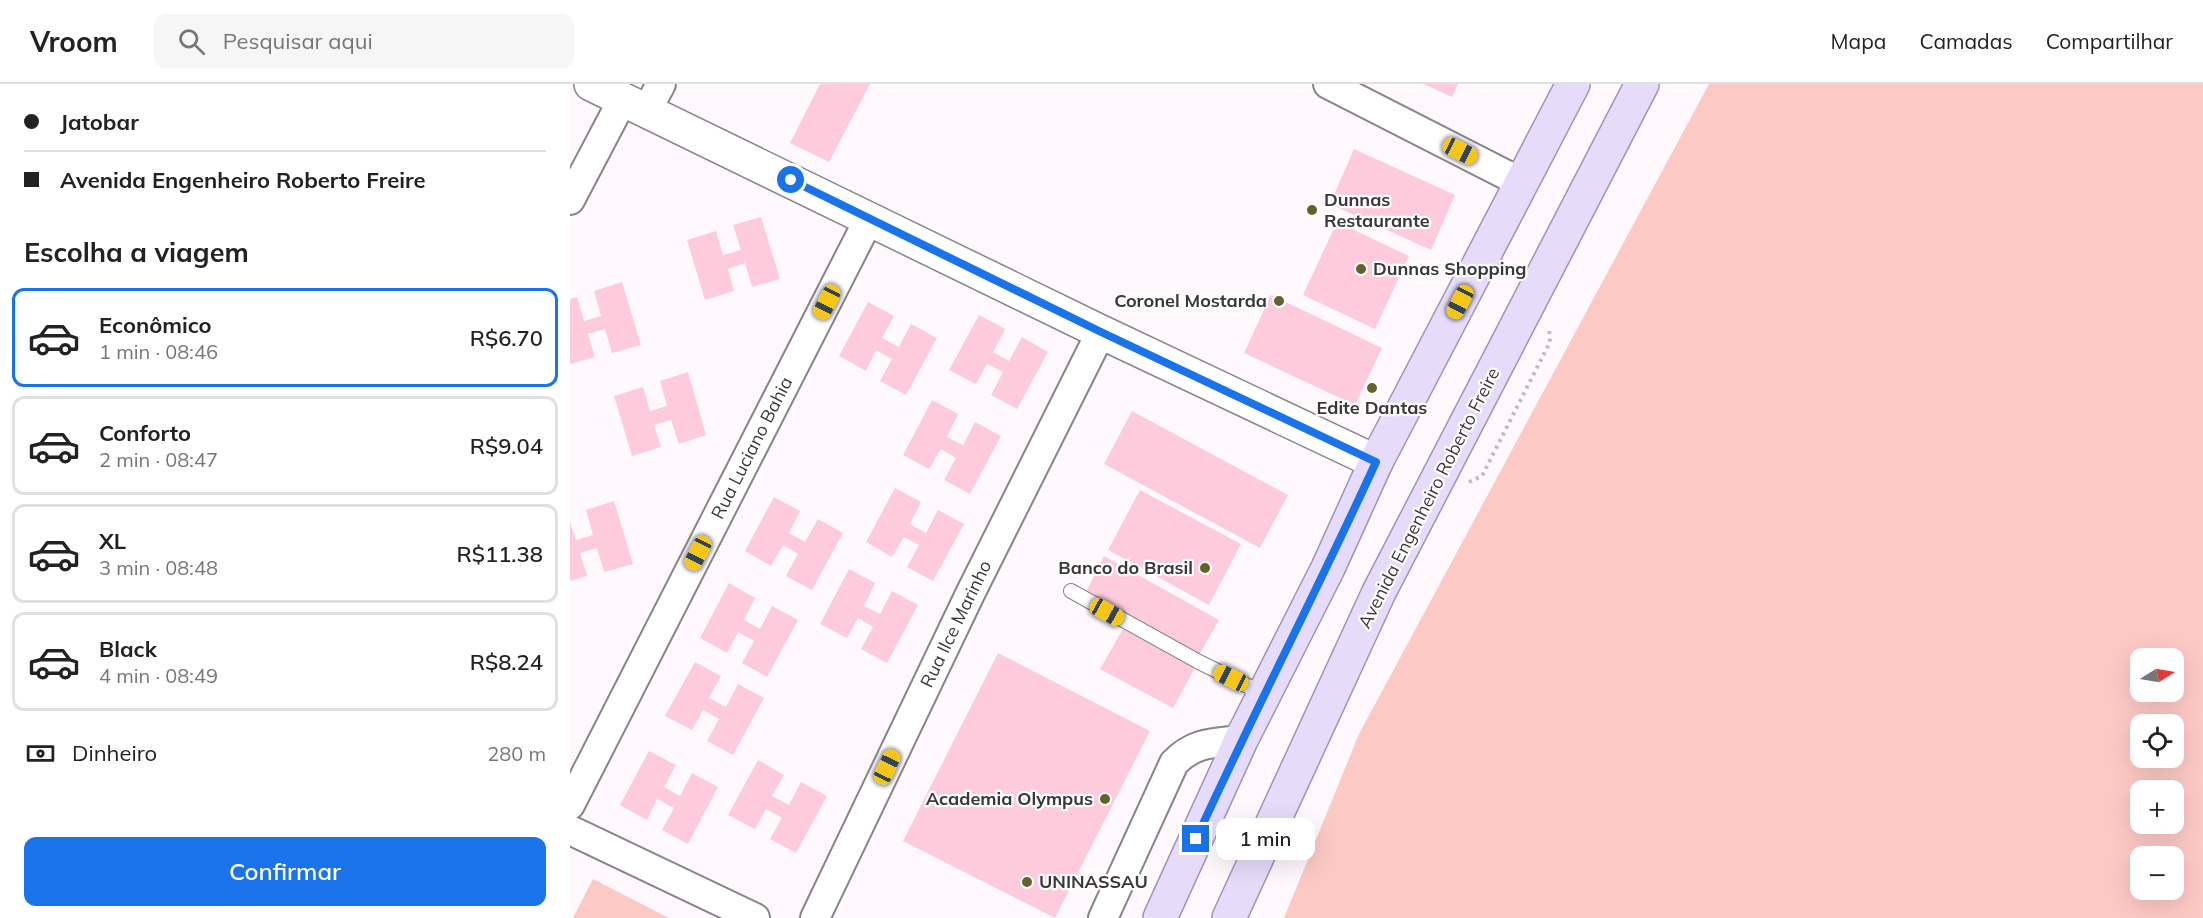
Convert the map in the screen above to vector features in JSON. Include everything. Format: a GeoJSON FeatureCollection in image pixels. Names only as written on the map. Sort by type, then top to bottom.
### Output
{"type":"FeatureCollection","features":[{"type":"Feature","properties":{"kind":"main road"},"geometry":{"type":"LineString","coordinates":[[1160,918],[1241,740],[1328,568],[1376,462],[1573,84]]}},
{"type":"Feature","properties":{"kind":"main road","name":"Avenida Engenheiro Roberto Freire"},"geometry":{"type":"LineString","coordinates":[[1229,918],[1379,592],[1642,84]]}},
{"type":"Feature","properties":{"kind":"street"},"geometry":{"type":"LineString","coordinates":[[591,84],[644,98],[869,219],[1376,462]]}},
{"type":"Feature","properties":{"kind":"street"},"geometry":{"type":"LineString","coordinates":[[1328,84],[1522,183]]}},
{"type":"Feature","properties":{"kind":"street"},"geometry":{"type":"LineString","coordinates":[[570,200],[644,98]]}},
{"type":"Feature","properties":{"kind":"street","name":"Rua Luciano Bahia"},"geometry":{"type":"LineString","coordinates":[[570,805],[869,219]]}},
{"type":"Feature","properties":{"kind":"street","name":"Rua Ilce Marinho"},"geometry":{"type":"LineString","coordinates":[[815,918],[970,594],[1101,332]]}},
{"type":"Feature","properties":{"kind":"street"},"geometry":{"type":"LineString","coordinates":[[1103,918],[1174,764],[1184,753],[1194,747],[1241,740]]}},
{"type":"Feature","properties":{"kind":"street"},"geometry":{"type":"LineString","coordinates":[[570,830],[755,918]]}},
{"type":"Feature","properties":{"kind":"lane"},"geometry":{"type":"LineString","coordinates":[[1071,591],[1199,662],[1264,694]]}},
{"type":"Feature","properties":{"kind":"shaded area"},"geometry":{"type":"Polygon","coordinates":[[[1709,84],[2203,84],[2203,918],[1284,918],[1359,734],[1709,84]]]}},
{"type":"Feature","properties":{"kind":"shaded area"},"geometry":{"type":"Polygon","coordinates":[[[593,879],[669,918],[573,918],[593,879]]]}},
{"type":"Feature","properties":{"kind":"building"},"geometry":{"type":"Polygon","coordinates":[[[820,84],[870,84],[829,162],[790,143],[820,84]]]}},
{"type":"Feature","properties":{"kind":"building"},"geometry":{"type":"Polygon","coordinates":[[[1424,84],[1458,84],[1452,97],[1424,84]]]}},
{"type":"Feature","properties":{"kind":"building"},"geometry":{"type":"Polygon","coordinates":[[[1354,149],[1455,195],[1431,250],[1330,204],[1354,149]]]}},
{"type":"Feature","properties":{"kind":"building"},"geometry":{"type":"Polygon","coordinates":[[[761,217],[780,279],[752,287],[745,263],[728,269],[734,291],[705,300],[687,240],[716,231],[723,255],[741,250],[733,225],[761,217]]]}},
{"type":"Feature","properties":{"kind":"building"},"geometry":{"type":"Polygon","coordinates":[[[1337,222],[1409,256],[1375,329],[1303,295],[1337,222]]]}},
{"type":"Feature","properties":{"kind":"building"},"geometry":{"type":"Polygon","coordinates":[[[622,282],[641,345],[612,353],[605,329],[588,334],[595,357],[570,364],[570,299],[577,297],[584,321],[601,316],[594,291],[622,282]]]}},
{"type":"Feature","properties":{"kind":"building"},"geometry":{"type":"Polygon","coordinates":[[[1271,295],[1382,348],[1355,405],[1244,353],[1271,295]]]}},
{"type":"Feature","properties":{"kind":"building"},"geometry":{"type":"Polygon","coordinates":[[[868,302],[894,316],[882,338],[899,347],[911,324],[937,338],[906,395],[880,381],[892,359],[876,350],[866,371],[839,356],[868,302]]]}},
{"type":"Feature","properties":{"kind":"building"},"geometry":{"type":"Polygon","coordinates":[[[979,315],[1005,329],[993,352],[1009,361],[1022,337],[1048,352],[1017,409],[991,395],[1003,372],[987,364],[976,384],[949,370],[979,315]]]}},
{"type":"Feature","properties":{"kind":"building"},"geometry":{"type":"Polygon","coordinates":[[[688,372],[706,435],[679,444],[671,420],[654,425],[661,447],[632,456],[614,396],[643,387],[650,411],[667,406],[660,381],[688,372]]]}},
{"type":"Feature","properties":{"kind":"building"},"geometry":{"type":"Polygon","coordinates":[[[932,400],[958,414],[947,437],[963,445],[975,422],[1001,436],[970,494],[944,480],[956,458],[941,449],[929,469],[903,455],[932,400]]]}},
{"type":"Feature","properties":{"kind":"building"},"geometry":{"type":"Polygon","coordinates":[[[1132,411],[1288,495],[1260,548],[1104,464],[1132,411]]]}},
{"type":"Feature","properties":{"kind":"building"},"geometry":{"type":"Polygon","coordinates":[[[895,488],[921,502],[910,524],[926,533],[938,510],[964,524],[933,581],[907,567],[919,545],[904,537],[892,557],[866,542],[895,488]]]}},
{"type":"Feature","properties":{"kind":"building"},"geometry":{"type":"Polygon","coordinates":[[[1140,490],[1241,544],[1209,605],[1108,550],[1140,490]]]}},
{"type":"Feature","properties":{"kind":"building"},"geometry":{"type":"Polygon","coordinates":[[[774,497],[800,511],[789,533],[805,542],[818,519],[843,533],[812,590],[786,576],[798,554],[783,545],[771,566],[745,551],[774,497]]]}},
{"type":"Feature","properties":{"kind":"building"},"geometry":{"type":"Polygon","coordinates":[[[614,501],[633,564],[604,572],[597,548],[580,553],[587,576],[570,581],[570,522],[576,540],[593,535],[586,510],[614,501]]]}},
{"type":"Feature","properties":{"kind":"building"},"geometry":{"type":"Polygon","coordinates":[[[1104,556],[1219,620],[1199,655],[1085,594],[1104,556]]]}},
{"type":"Feature","properties":{"kind":"building"},"geometry":{"type":"Polygon","coordinates":[[[849,569],[875,583],[864,606],[880,614],[892,591],[918,605],[887,663],[861,649],[873,627],[858,618],[847,638],[820,624],[849,569]]]}},
{"type":"Feature","properties":{"kind":"building"},"geometry":{"type":"Polygon","coordinates":[[[729,583],[755,598],[744,620],[760,629],[772,606],[798,620],[767,677],[742,663],[754,641],[738,632],[727,653],[700,638],[729,583]]]}},
{"type":"Feature","properties":{"kind":"building"},"geometry":{"type":"Polygon","coordinates":[[[1123,629],[1195,668],[1173,708],[1100,669],[1123,629]]]}},
{"type":"Feature","properties":{"kind":"building"},"geometry":{"type":"Polygon","coordinates":[[[998,653],[1150,731],[1055,918],[903,841],[998,653]]]}},
{"type":"Feature","properties":{"kind":"building"},"geometry":{"type":"Polygon","coordinates":[[[695,662],[721,676],[709,698],[726,707],[738,684],[764,698],[733,755],[707,741],[719,719],[703,710],[692,730],[665,716],[695,662]]]}},
{"type":"Feature","properties":{"kind":"building"},"geometry":{"type":"Polygon","coordinates":[[[649,751],[676,765],[664,787],[680,796],[692,773],[718,787],[688,844],[662,830],[674,808],[657,799],[647,820],[620,805],[649,751]]]}},
{"type":"Feature","properties":{"kind":"building"},"geometry":{"type":"Polygon","coordinates":[[[758,760],[784,775],[772,796],[789,805],[801,782],[827,796],[796,853],[770,839],[782,818],[766,809],[755,829],[728,815],[758,760]]]}},
{"type":"Feature","properties":{"kind":"place","name":"Dunnas Restaurante"},"geometry":{"type":"Point","coordinates":[1312,210]}},
{"type":"Feature","properties":{"kind":"place","name":"Dunnas Shopping"},"geometry":{"type":"Point","coordinates":[1361,269]}},
{"type":"Feature","properties":{"kind":"place","name":"Coronel Mostarda"},"geometry":{"type":"Point","coordinates":[1279,301]}},
{"type":"Feature","properties":{"kind":"place","name":"Edite Dantas"},"geometry":{"type":"Point","coordinates":[1372,388]}},
{"type":"Feature","properties":{"kind":"place","name":"Banco do Brasil"},"geometry":{"type":"Point","coordinates":[1205,568]}},
{"type":"Feature","properties":{"kind":"place","name":"Academia Olympus"},"geometry":{"type":"Point","coordinates":[1105,799]}},
{"type":"Feature","properties":{"kind":"place","name":"UNINASSAU"},"geometry":{"type":"Point","coordinates":[1027,882]}},
{"type":"Feature","properties":{"kind":"route"},"geometry":{"type":"LineString","coordinates":[[791,180],[1101,332],[1376,462],[1328,568],[1241,740],[1196,839]]}}]}
